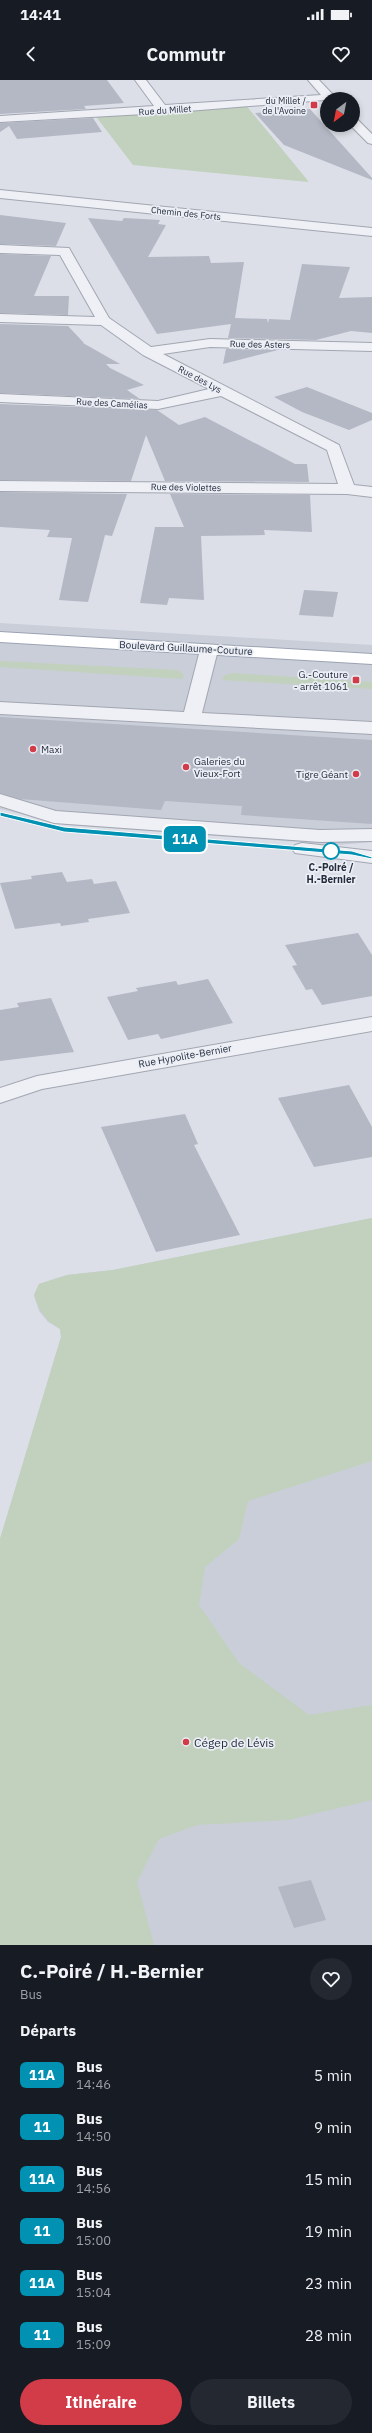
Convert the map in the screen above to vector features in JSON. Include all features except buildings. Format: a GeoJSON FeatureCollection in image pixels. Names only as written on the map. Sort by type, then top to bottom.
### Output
{"type":"FeatureCollection","features":[{"type":"Feature","properties":{"kind":"main road","name":"Boulevard Guillaume-Couture"},"geometry":{"type":"LineString","coordinates":[[0,637],[372,659]]}},
{"type":"Feature","properties":{"kind":"street"},"geometry":{"type":"LineString","coordinates":[[140,80],[163,110]]}},
{"type":"Feature","properties":{"kind":"street"},"geometry":{"type":"LineString","coordinates":[[313,80],[324,92]]}},
{"type":"Feature","properties":{"kind":"street","name":"Rue du Millet"},"geometry":{"type":"LineString","coordinates":[[0,119],[163,110],[320,99]]}},
{"type":"Feature","properties":{"kind":"street"},"geometry":{"type":"LineString","coordinates":[[360,128],[372,140]]}},
{"type":"Feature","properties":{"kind":"street","name":"Chemin des Forts"},"geometry":{"type":"LineString","coordinates":[[0,194],[372,232]]}},
{"type":"Feature","properties":{"kind":"street","name":"Rue des Lys"},"geometry":{"type":"LineString","coordinates":[[0,249],[64,251],[104,320],[148,352],[222,392],[334,448],[347,489]]}},
{"type":"Feature","properties":{"kind":"street"},"geometry":{"type":"LineString","coordinates":[[0,318],[104,320]]}},
{"type":"Feature","properties":{"kind":"street","name":"Rue des Asters"},"geometry":{"type":"LineString","coordinates":[[148,352],[210,343],[372,347]]}},
{"type":"Feature","properties":{"kind":"street","name":"Rue des Camélias"},"geometry":{"type":"LineString","coordinates":[[0,398],[158,405],[222,392]]}},
{"type":"Feature","properties":{"kind":"street","name":"Rue des Violettes"},"geometry":{"type":"LineString","coordinates":[[0,486],[347,489],[372,492]]}},
{"type":"Feature","properties":{"kind":"street"},"geometry":{"type":"LineString","coordinates":[[192,718],[209,650]]}},
{"type":"Feature","properties":{"kind":"street"},"geometry":{"type":"LineString","coordinates":[[0,708],[372,728]]}},
{"type":"Feature","properties":{"kind":"street"},"geometry":{"type":"LineString","coordinates":[[0,800],[54,817],[320,836],[372,834]]}},
{"type":"Feature","properties":{"kind":"street"},"geometry":{"type":"LineString","coordinates":[[0,814],[64,829],[344,852],[372,857]]}},
{"type":"Feature","properties":{"kind":"street","name":"Rue Hypolite-Bernier"},"geometry":{"type":"LineString","coordinates":[[0,1096],[36,1082],[372,1024]]}},
{"type":"Feature","properties":{"kind":"shaded area"},"geometry":{"type":"Polygon","coordinates":[[[0,623],[372,645],[372,842],[338,845],[67,825],[0,809],[0,623]]]}},
{"type":"Feature","properties":{"kind":"shaded area","name":"Cégep de Lévis"},"geometry":{"type":"Polygon","coordinates":[[[372,1218],[372,1945],[0,1945],[0,1539],[61,1337],[60,1329],[48,1322],[39,1311],[34,1295],[39,1284],[67,1275],[113,1270],[372,1218]]]}},
{"type":"Feature","properties":{"kind":"green space"},"geometry":{"type":"Polygon","coordinates":[[[245,104],[309,182],[133,165],[94,114],[245,104]]]}},
{"type":"Feature","properties":{"kind":"green space"},"geometry":{"type":"Polygon","coordinates":[[[0,661],[178,670],[184,675],[182,679],[0,667],[0,661]]]}},
{"type":"Feature","properties":{"kind":"green space"},"geometry":{"type":"Polygon","coordinates":[[[232,673],[372,682],[372,689],[222,680],[224,676],[232,673]]]}},
{"type":"Feature","properties":{"kind":"green space","name":"Cégep de Lévis"},"geometry":{"type":"Polygon","coordinates":[[[372,1218],[372,1461],[248,1501],[239,1539],[205,1567],[199,1605],[239,1663],[309,1715],[372,1705],[372,1800],[288,1820],[197,1825],[159,1839],[137,1882],[154,1945],[0,1945],[0,1539],[61,1337],[60,1329],[46,1319],[36,1301],[34,1295],[39,1284],[67,1275],[113,1270],[372,1218]]]}},
{"type":"Feature","properties":{"kind":"bus line","name":"11A"},"geometry":{"type":"LineString","coordinates":[[0,814],[64,829],[352,853],[372,857]]}},
{"type":"Feature","properties":{"kind":"place","name":"du Millet / de l'Avoine"},"geometry":{"type":"Point","coordinates":[314,105]}},
{"type":"Feature","properties":{"kind":"place","name":"G.-Couture - arrêt 1061"},"geometry":{"type":"Point","coordinates":[356,680]}},
{"type":"Feature","properties":{"kind":"place","name":"Maxi"},"geometry":{"type":"Point","coordinates":[33,749]}},
{"type":"Feature","properties":{"kind":"place","name":"Galeries du Vieux-Fort"},"geometry":{"type":"Point","coordinates":[186,767]}},
{"type":"Feature","properties":{"kind":"place","name":"Tigre Géant"},"geometry":{"type":"Point","coordinates":[356,774]}},
{"type":"Feature","properties":{"kind":"place","name":"C.-Poiré / H.-Bernier"},"geometry":{"type":"Point","coordinates":[331,851]}},
{"type":"Feature","properties":{"kind":"place","name":"Cégep de Lévis"},"geometry":{"type":"Point","coordinates":[186,1742]}}]}
